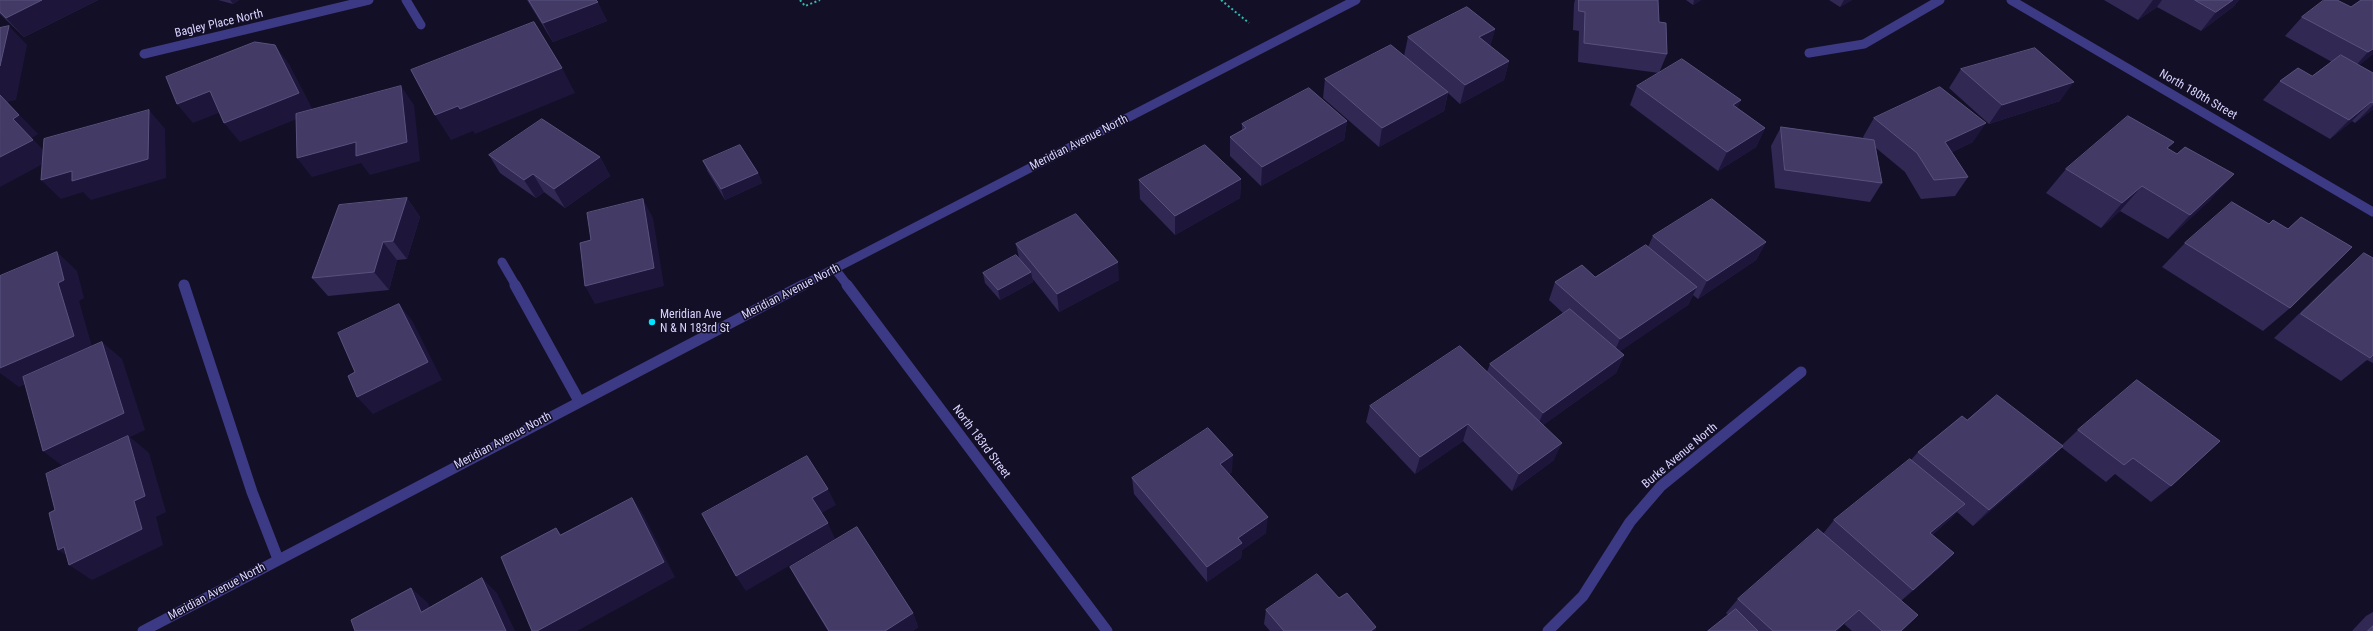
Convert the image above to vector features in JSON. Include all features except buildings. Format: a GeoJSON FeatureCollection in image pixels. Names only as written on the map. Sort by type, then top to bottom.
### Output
{"type":"FeatureCollection","features":[{"type":"Feature","properties":{"kind":"street","name":"Bagley Place North"},"geometry":{"type":"LineString","coordinates":[[144,54],[369,0]]}},
{"type":"Feature","properties":{"kind":"street"},"geometry":{"type":"LineString","coordinates":[[406,0],[421,25]]}},
{"type":"Feature","properties":{"kind":"street","name":"Meridian Avenue North"},"geometry":{"type":"LineString","coordinates":[[143,631],[579,401],[1356,0]]}},
{"type":"Feature","properties":{"kind":"street"},"geometry":{"type":"LineString","coordinates":[[1809,53],[1864,44],[1940,0]]}},
{"type":"Feature","properties":{"kind":"street","name":"North 180th Street"},"geometry":{"type":"LineString","coordinates":[[2011,0],[2373,212]]}},
{"type":"Feature","properties":{"kind":"street"},"geometry":{"type":"LineString","coordinates":[[502,262],[579,401]]}},
{"type":"Feature","properties":{"kind":"street","name":"North 183rd Street"},"geometry":{"type":"LineString","coordinates":[[835,269],[1107,631]]}},
{"type":"Feature","properties":{"kind":"street"},"geometry":{"type":"LineString","coordinates":[[184,285],[252,492],[278,559]]}},
{"type":"Feature","properties":{"kind":"street","name":"Burke Avenue North"},"geometry":{"type":"LineString","coordinates":[[1548,631],[1583,596],[1630,522],[1661,486],[1801,372]]}},
{"type":"Feature","properties":{"kind":"path"},"geometry":{"type":"LineString","coordinates":[[800,0],[805,6],[820,0]]}},
{"type":"Feature","properties":{"kind":"place","name":"Meridian Ave N & N 183rd St"},"geometry":{"type":"Point","coordinates":[652,322]}}]}
